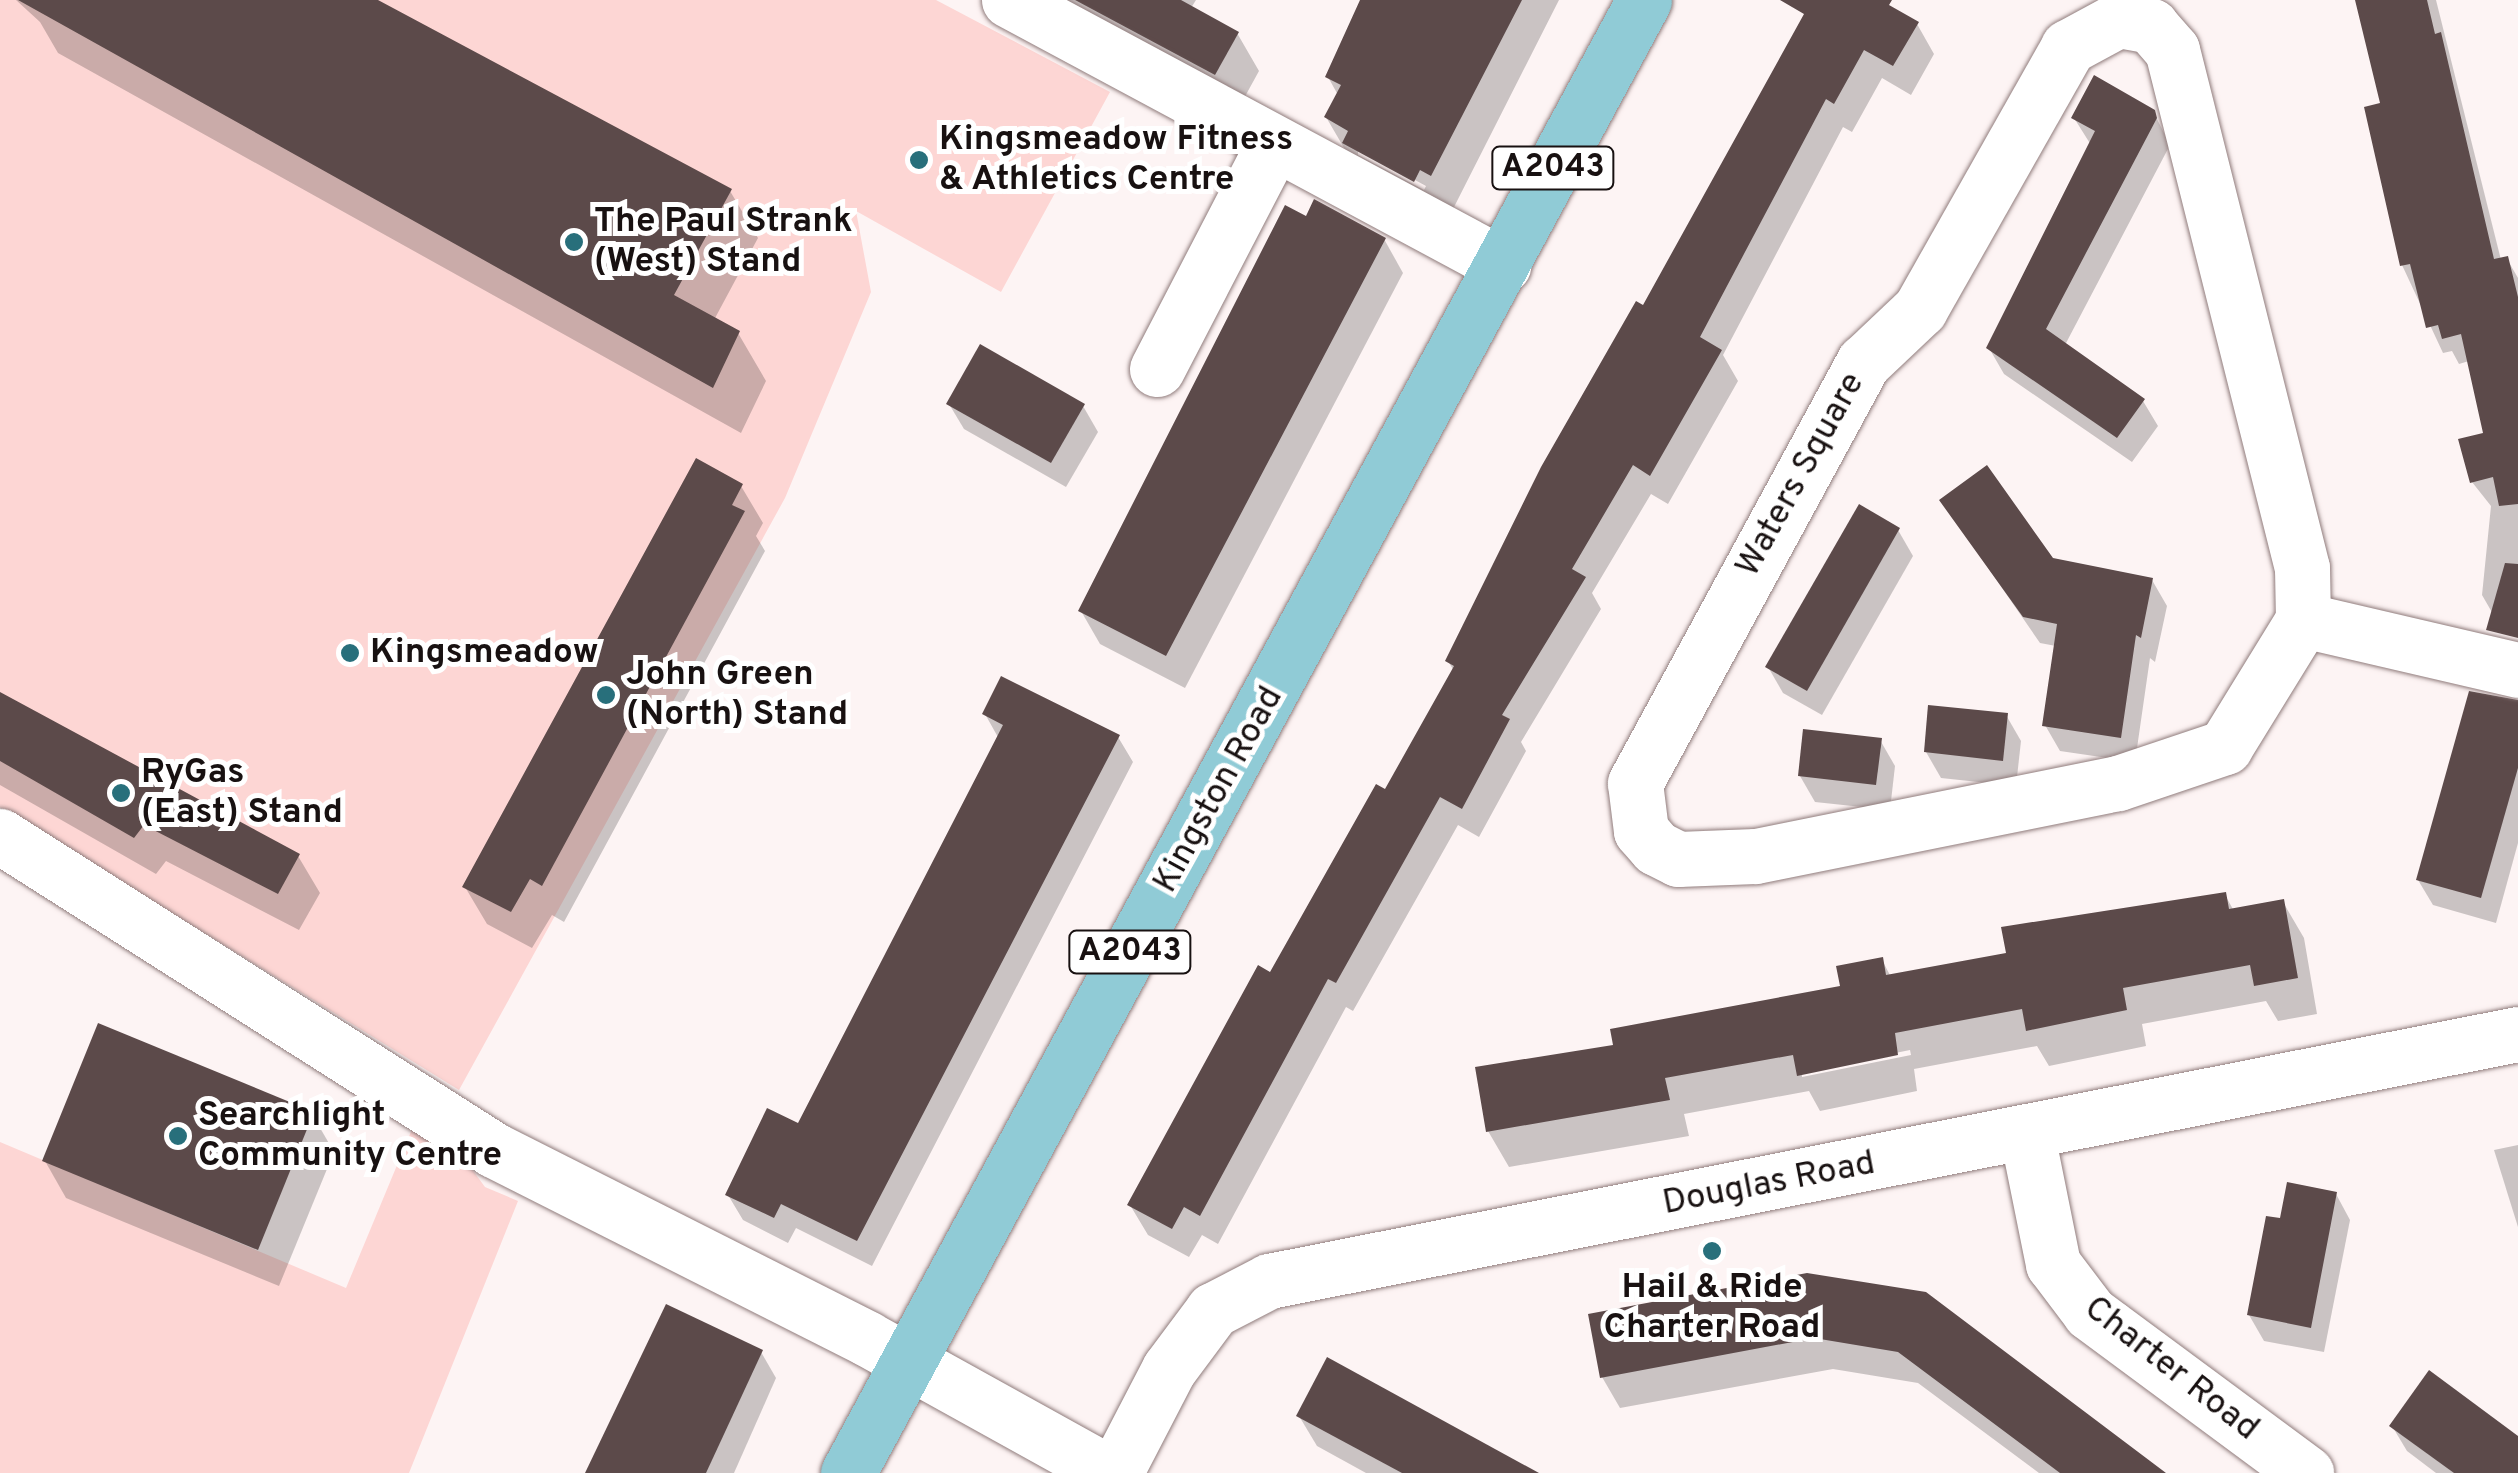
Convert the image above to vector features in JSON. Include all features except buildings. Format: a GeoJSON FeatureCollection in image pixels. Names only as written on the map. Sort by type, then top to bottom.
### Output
{"type":"FeatureCollection","features":[{"type":"Feature","properties":{"kind":"main road","name":"A2043"},"geometry":{"type":"LineString","coordinates":[[1504,265],[1644,0]]}},
{"type":"Feature","properties":{"kind":"main road","name":"Kingston Road"},"geometry":{"type":"LineString","coordinates":[[848,1473],[1504,265]]}},
{"type":"Feature","properties":{"kind":"street"},"geometry":{"type":"LineString","coordinates":[[1009,0],[1504,265]]}},
{"type":"Feature","properties":{"kind":"street","name":"Waters Square"},"geometry":{"type":"LineString","coordinates":[[2118,20],[2151,26],[2172,50],[2302,568],[2304,620],[2225,747],[2118,783],[1754,856],[1678,860],[1641,831],[1635,782],[1864,362],[1920,309],[2068,47],[2118,20]]}},
{"type":"Feature","properties":{"kind":"street"},"geometry":{"type":"LineString","coordinates":[[1157,369],[1274,143]]}},
{"type":"Feature","properties":{"kind":"street"},"geometry":{"type":"LineString","coordinates":[[2304,620],[2518,670]]}},
{"type":"Feature","properties":{"kind":"street"},"geometry":{"type":"LineString","coordinates":[[0,836],[494,1150],[906,1361],[1112,1473]]}},
{"type":"Feature","properties":{"kind":"street","name":"Douglas Road"},"geometry":{"type":"LineString","coordinates":[[1112,1473],[1169,1369],[1213,1310],[1269,1281],[2518,1034]]}},
{"type":"Feature","properties":{"kind":"street","name":"Charter Road"},"geometry":{"type":"LineString","coordinates":[[2027,1134],[2053,1264],[2090,1313],[2306,1473]]}},
{"type":"Feature","properties":{"kind":"shaded area","name":"Kingsmeadow"},"geometry":{"type":"Polygon","coordinates":[[[0,0],[936,0],[1110,92],[1001,292],[856,211],[871,292],[785,498],[459,1090],[0,807],[0,0]]]}},
{"type":"Feature","properties":{"kind":"shaded area"},"geometry":{"type":"Polygon","coordinates":[[[415,1122],[460,1153],[485,1187],[518,1201],[409,1473],[0,1473],[0,1142],[346,1288],[415,1122]]]}},
{"type":"Feature","properties":{"kind":"place","name":"Kingsmeadow Fitness & Athletics Centre"},"geometry":{"type":"Point","coordinates":[919,160]}},
{"type":"Feature","properties":{"kind":"place","name":"The Paul Strank (West) Stand"},"geometry":{"type":"Point","coordinates":[574,242]}},
{"type":"Feature","properties":{"kind":"place","name":"Kingsmeadow"},"geometry":{"type":"Point","coordinates":[350,653]}},
{"type":"Feature","properties":{"kind":"place","name":"John Green (North) Stand"},"geometry":{"type":"Point","coordinates":[606,695]}},
{"type":"Feature","properties":{"kind":"place","name":"RyGas (East) Stand"},"geometry":{"type":"Point","coordinates":[121,793]}},
{"type":"Feature","properties":{"kind":"place","name":"Searchlight Community Centre"},"geometry":{"type":"Point","coordinates":[178,1136]}},
{"type":"Feature","properties":{"kind":"place","name":"Hail & Ride Charter Road"},"geometry":{"type":"Point","coordinates":[1712,1251]}}]}
